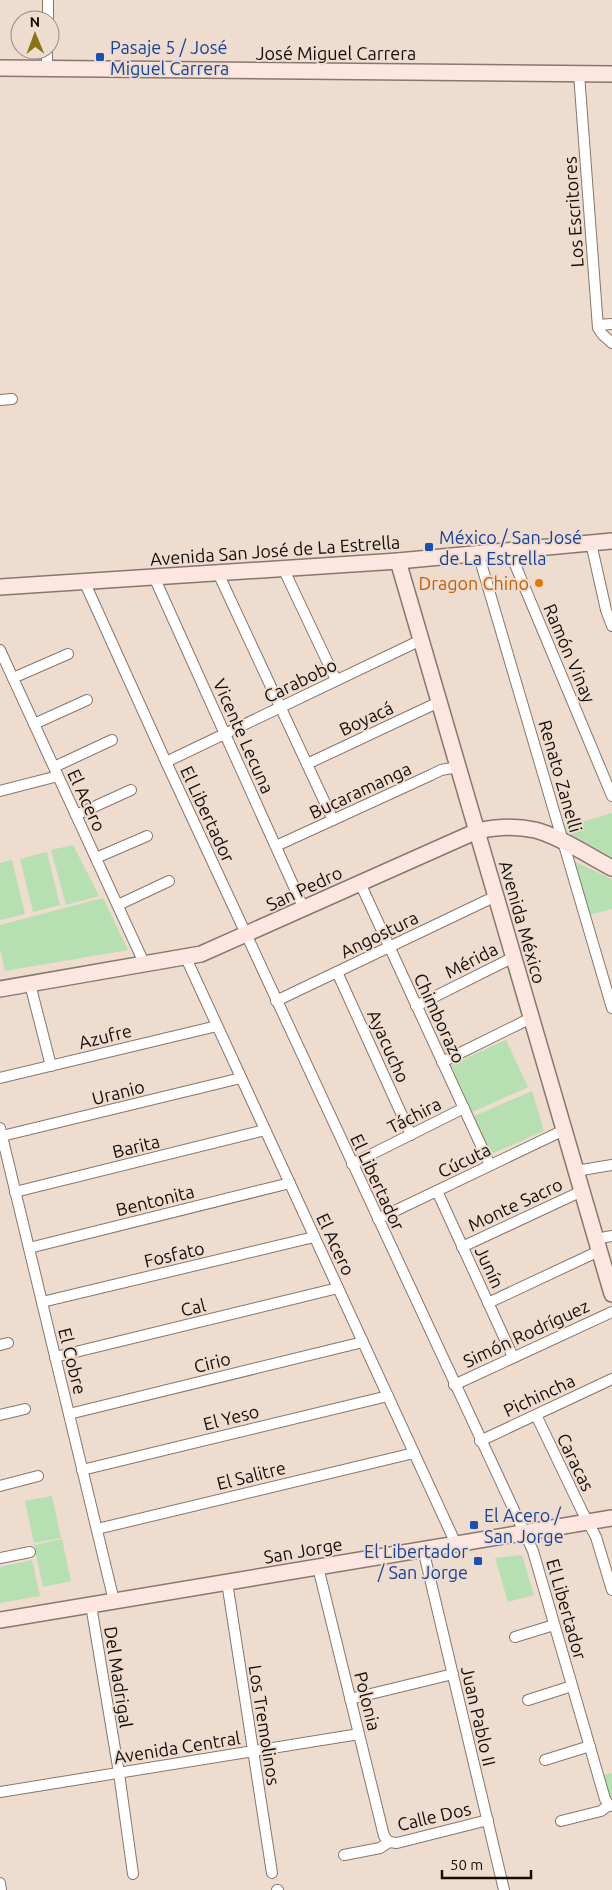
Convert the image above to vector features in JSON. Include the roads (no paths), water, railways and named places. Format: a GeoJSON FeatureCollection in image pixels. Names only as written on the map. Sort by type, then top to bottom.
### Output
{"type":"FeatureCollection","features":[{"type":"Feature","properties":{"kind":"street"},"geometry":{"type":"LineString","coordinates":[[47,60],[47,69]]}},
{"type":"Feature","properties":{"kind":"street","name":"José Miguel Carrera"},"geometry":{"type":"LineString","coordinates":[[0,68],[612,74]]}},
{"type":"Feature","properties":{"kind":"street","name":"Los Escritores"},"geometry":{"type":"LineString","coordinates":[[579,74],[598,324]]}},
{"type":"Feature","properties":{"kind":"street"},"geometry":{"type":"LineString","coordinates":[[612,324],[598,324],[602,334],[612,343]]}},
{"type":"Feature","properties":{"kind":"street"},"geometry":{"type":"LineString","coordinates":[[0,400],[12,400]]}},
{"type":"Feature","properties":{"kind":"street","name":"Avenida San José de La Estrella"},"geometry":{"type":"LineString","coordinates":[[0,587],[398,561],[612,541]]}},
{"type":"Feature","properties":{"kind":"street"},"geometry":{"type":"LineString","coordinates":[[591,542],[606,610],[612,624]]}},
{"type":"Feature","properties":{"kind":"street","name":"Ramón Vinay"},"geometry":{"type":"LineString","coordinates":[[509,550],[612,796]]}},
{"type":"Feature","properties":{"kind":"street","name":"Renato Zanelli"},"geometry":{"type":"LineString","coordinates":[[478,553],[612,1008]]}},
{"type":"Feature","properties":{"kind":"street","name":"Avenida México"},"geometry":{"type":"LineString","coordinates":[[398,561],[612,1294]]}},
{"type":"Feature","properties":{"kind":"street"},"geometry":{"type":"LineString","coordinates":[[283,568],[336,680]]}},
{"type":"Feature","properties":{"kind":"street"},"geometry":{"type":"LineString","coordinates":[[218,573],[333,820]]}},
{"type":"Feature","properties":{"kind":"street","name":"Vicente Lecuna"},"geometry":{"type":"LineString","coordinates":[[154,577],[304,908]]}},
{"type":"Feature","properties":{"kind":"street","name":"El Libertador"},"geometry":{"type":"LineString","coordinates":[[84,581],[276,1001],[533,1551],[605,1799],[611,1805]]}},
{"type":"Feature","properties":{"kind":"street","name":"Carabobo"},"geometry":{"type":"LineString","coordinates":[[166,762],[421,640]]}},
{"type":"Feature","properties":{"kind":"street","name":"El Acero"},"geometry":{"type":"LineString","coordinates":[[0,650],[146,965]]}},
{"type":"Feature","properties":{"kind":"street"},"geometry":{"type":"LineString","coordinates":[[13,678],[68,654]]}},
{"type":"Feature","properties":{"kind":"street"},"geometry":{"type":"LineString","coordinates":[[34,724],[87,700]]}},
{"type":"Feature","properties":{"kind":"street","name":"Boyacá"},"geometry":{"type":"LineString","coordinates":[[308,764],[439,702]]}},
{"type":"Feature","properties":{"kind":"street"},"geometry":{"type":"LineString","coordinates":[[0,791],[56,771],[112,740]]}},
{"type":"Feature","properties":{"kind":"street","name":"Bucaramanga"},"geometry":{"type":"LineString","coordinates":[[276,846],[441,770],[458,767]]}},
{"type":"Feature","properties":{"kind":"street"},"geometry":{"type":"LineString","coordinates":[[76,815],[131,790]]}},
{"type":"Feature","properties":{"kind":"street","name":"San Pedro"},"geometry":{"type":"LineString","coordinates":[[1,986],[30,984],[146,965],[186,958],[215,949],[477,831],[494,828],[527,829],[541,832],[612,868]]}},
{"type":"Feature","properties":{"kind":"street"},"geometry":{"type":"LineString","coordinates":[[96,858],[148,836]]}},
{"type":"Feature","properties":{"kind":"street"},"geometry":{"type":"LineString","coordinates":[[118,905],[169,881]]}},
{"type":"Feature","properties":{"kind":"street","name":"Chimborazo"},"geometry":{"type":"LineString","coordinates":[[360,883],[490,1166]]}},
{"type":"Feature","properties":{"kind":"street","name":"Angostura"},"geometry":{"type":"LineString","coordinates":[[276,1001],[496,896]]}},
{"type":"Feature","properties":{"kind":"street","name":"Mérida"},"geometry":{"type":"LineString","coordinates":[[416,1006],[514,957]]}},
{"type":"Feature","properties":{"kind":"street","name":"El Acero"},"geometry":{"type":"LineString","coordinates":[[186,958],[456,1544]]}},
{"type":"Feature","properties":{"kind":"street","name":"Ayacucho"},"geometry":{"type":"LineString","coordinates":[[337,972],[411,1134]]}},
{"type":"Feature","properties":{"kind":"street"},"geometry":{"type":"LineString","coordinates":[[30,984],[51,1066]]}},
{"type":"Feature","properties":{"kind":"street"},"geometry":{"type":"LineString","coordinates":[[442,1062],[531,1018]]}},
{"type":"Feature","properties":{"kind":"street","name":"Azufre"},"geometry":{"type":"LineString","coordinates":[[0,1078],[217,1026]]}},
{"type":"Feature","properties":{"kind":"street","name":"Uranio"},"geometry":{"type":"LineString","coordinates":[[1,1132],[241,1078]]}},
{"type":"Feature","properties":{"kind":"street","name":"Táchira"},"geometry":{"type":"LineString","coordinates":[[352,1164],[464,1108]]}},
{"type":"Feature","properties":{"kind":"street","name":"Barita"},"geometry":{"type":"LineString","coordinates":[[16,1192],[265,1130]]}},
{"type":"Feature","properties":{"kind":"street","name":"Cúcuta"},"geometry":{"type":"LineString","coordinates":[[378,1219],[564,1130]]}},
{"type":"Feature","properties":{"kind":"street","name":"El Cobre"},"geometry":{"type":"LineString","coordinates":[[1,1132],[114,1601]]}},
{"type":"Feature","properties":{"kind":"street"},"geometry":{"type":"LineString","coordinates":[[576,1171],[612,1165]]}},
{"type":"Feature","properties":{"kind":"street","name":"Bentonita"},"geometry":{"type":"LineString","coordinates":[[29,1248],[290,1184]]}},
{"type":"Feature","properties":{"kind":"street","name":"Junín"},"geometry":{"type":"LineString","coordinates":[[437,1191],[513,1357]]}},
{"type":"Feature","properties":{"kind":"street","name":"Monte Sacro"},"geometry":{"type":"LineString","coordinates":[[462,1246],[582,1191]]}},
{"type":"Feature","properties":{"kind":"street"},"geometry":{"type":"LineString","coordinates":[[488,1303],[612,1236]]}},
{"type":"Feature","properties":{"kind":"street","name":"Fosfato"},"geometry":{"type":"LineString","coordinates":[[42,1302],[314,1237]]}},
{"type":"Feature","properties":{"kind":"street","name":"Cal"},"geometry":{"type":"LineString","coordinates":[[55,1357],[338,1288]]}},
{"type":"Feature","properties":{"kind":"street","name":"Simón Rodríguez"},"geometry":{"type":"LineString","coordinates":[[454,1384],[612,1312]]}},
{"type":"Feature","properties":{"kind":"street","name":"Cirio"},"geometry":{"type":"LineString","coordinates":[[69,1414],[363,1342]]}},
{"type":"Feature","properties":{"kind":"street","name":"Pichincha"},"geometry":{"type":"LineString","coordinates":[[480,1440],[612,1379]]}},
{"type":"Feature","properties":{"kind":"street","name":"El Yeso"},"geometry":{"type":"LineString","coordinates":[[82,1470],[388,1396]]}},
{"type":"Feature","properties":{"kind":"street"},"geometry":{"type":"LineString","coordinates":[[0,1416],[25,1410]]}},
{"type":"Feature","properties":{"kind":"street","name":"Caracas"},"geometry":{"type":"LineString","coordinates":[[536,1415],[596,1537],[612,1590]]}},
{"type":"Feature","properties":{"kind":"street","name":"El Salitre"},"geometry":{"type":"LineString","coordinates":[[96,1529],[414,1452]]}},
{"type":"Feature","properties":{"kind":"street"},"geometry":{"type":"LineString","coordinates":[[0,1486],[38,1476]]}},
{"type":"Feature","properties":{"kind":"street","name":"San Jorge"},"geometry":{"type":"LineString","coordinates":[[0,1620],[612,1518]]}},
{"type":"Feature","properties":{"kind":"street","name":"Juan Pablo II"},"geometry":{"type":"LineString","coordinates":[[423,1549],[504,1890]]}},
{"type":"Feature","properties":{"kind":"street"},"geometry":{"type":"LineString","coordinates":[[0,1558],[30,1552]]}},
{"type":"Feature","properties":{"kind":"street","name":"Polonia"},"geometry":{"type":"LineString","coordinates":[[318,1567],[384,1836],[389,1842]]}},
{"type":"Feature","properties":{"kind":"street","name":"Los Tremolinos"},"geometry":{"type":"LineString","coordinates":[[227,1582],[272,1873]]}},
{"type":"Feature","properties":{"kind":"street","name":"Del Madrigal"},"geometry":{"type":"LineString","coordinates":[[91,1605],[119,1773],[133,1874]]}},
{"type":"Feature","properties":{"kind":"street"},"geometry":{"type":"LineString","coordinates":[[515,1637],[554,1624]]}},
{"type":"Feature","properties":{"kind":"street"},"geometry":{"type":"LineString","coordinates":[[350,1699],[453,1674]]}},
{"type":"Feature","properties":{"kind":"street"},"geometry":{"type":"LineString","coordinates":[[528,1700],[572,1686]]}},
{"type":"Feature","properties":{"kind":"street","name":"Avenida Central"},"geometry":{"type":"LineString","coordinates":[[0,1792],[359,1734]]}},
{"type":"Feature","properties":{"kind":"street"},"geometry":{"type":"LineString","coordinates":[[545,1760],[590,1746]]}},
{"type":"Feature","properties":{"kind":"street"},"geometry":{"type":"LineString","coordinates":[[561,1821],[601,1811],[611,1805]]}},
{"type":"Feature","properties":{"kind":"street","name":"Calle Dos"},"geometry":{"type":"LineString","coordinates":[[344,1855],[380,1848],[389,1842],[397,1843],[488,1820]]}},
{"type":"Feature","properties":{"kind":"street"},"geometry":{"type":"LineString","coordinates":[[0,1883],[1,1890]]}},
{"type":"Feature","properties":{"kind":"place","name":"Pasaje 5 / José Miguel Carrera"},"geometry":{"type":"Point","coordinates":[100,57]}},
{"type":"Feature","properties":{"kind":"place","name":"México / San José de La Estrella"},"geometry":{"type":"Point","coordinates":[429,547]}},
{"type":"Feature","properties":{"kind":"place","name":"Dragon Chino"},"geometry":{"type":"Point","coordinates":[539,583]}},
{"type":"Feature","properties":{"kind":"place","name":"El Acero / San Jorge"},"geometry":{"type":"Point","coordinates":[474,1525]}},
{"type":"Feature","properties":{"kind":"place","name":"El Libertador / San Jorge"},"geometry":{"type":"Point","coordinates":[478,1561]}}]}
